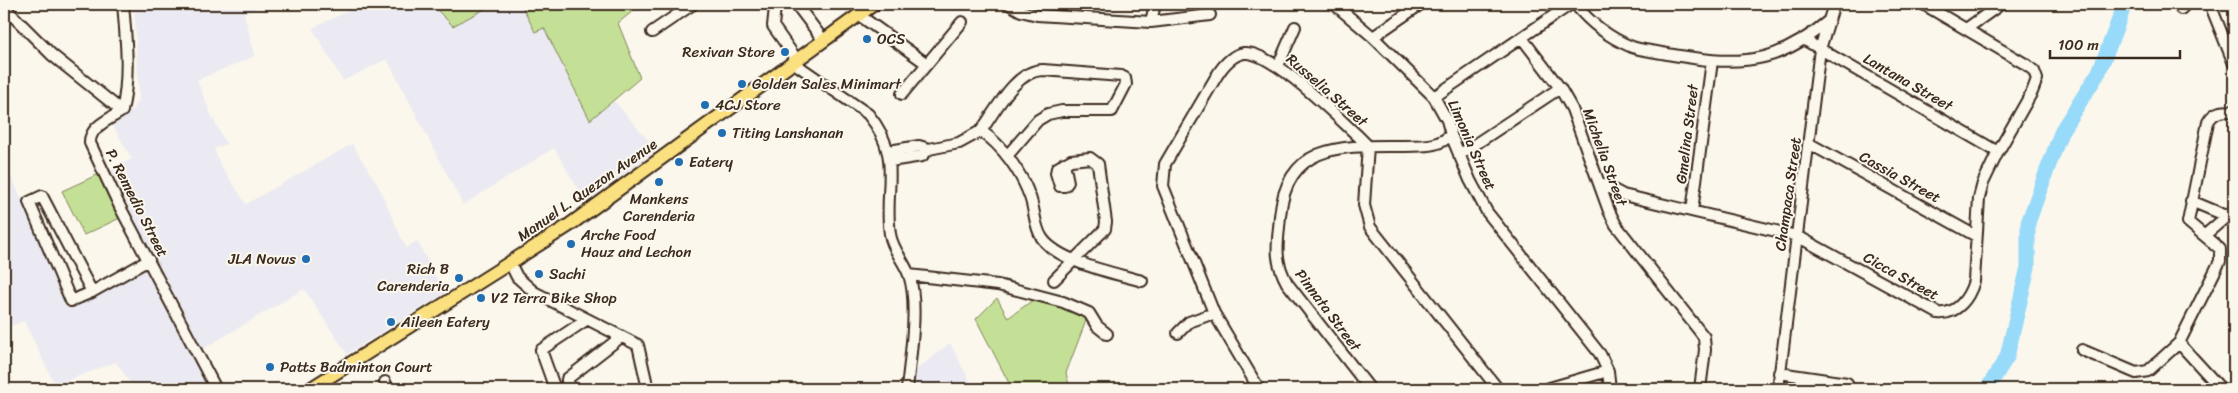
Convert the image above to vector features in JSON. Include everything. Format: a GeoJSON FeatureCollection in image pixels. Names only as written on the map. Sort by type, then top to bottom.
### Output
{"type":"FeatureCollection","features":[{"type":"Feature","properties":{"kind":"main road","name":"Manuel L. Quezon Avenue"},"geometry":{"type":"LineString","coordinates":[[310,389],[590,211],[874,4]]}},
{"type":"Feature","properties":{"kind":"street"},"geometry":{"type":"LineString","coordinates":[[4,7],[52,54],[122,111],[128,85],[123,4]]}},
{"type":"Feature","properties":{"kind":"street"},"geometry":{"type":"LineString","coordinates":[[652,32],[693,4]]}},
{"type":"Feature","properties":{"kind":"street"},"geometry":{"type":"LineString","coordinates":[[796,4],[824,40]]}},
{"type":"Feature","properties":{"kind":"street"},"geometry":{"type":"LineString","coordinates":[[1009,4],[1021,11],[1037,15],[1152,22],[1210,15]]}},
{"type":"Feature","properties":{"kind":"street"},"geometry":{"type":"LineString","coordinates":[[1152,22],[1154,4]]}},
{"type":"Feature","properties":{"kind":"street","name":"Limonia Street"},"geometry":{"type":"LineString","coordinates":[[1334,4],[1373,37],[1434,97],[1447,120],[1459,155],[1487,212],[1600,354],[1608,370],[1610,389]]}},
{"type":"Feature","properties":{"kind":"street"},"geometry":{"type":"LineString","coordinates":[[1373,37],[1421,4]]}},
{"type":"Feature","properties":{"kind":"street"},"geometry":{"type":"LineString","coordinates":[[1434,97],[1571,4]]}},
{"type":"Feature","properties":{"kind":"street"},"geometry":{"type":"LineString","coordinates":[[1575,4],[1585,17],[1602,30],[1634,48],[1712,61],[1764,57],[1784,50],[1827,22]]}},
{"type":"Feature","properties":{"kind":"street","name":"Champaca Street"},"geometry":{"type":"LineString","coordinates":[[1778,389],[1810,144],[1820,49],[1834,4]]}},
{"type":"Feature","properties":{"kind":"street"},"geometry":{"type":"LineString","coordinates":[[1966,29],[2001,4]]}},
{"type":"Feature","properties":{"kind":"street"},"geometry":{"type":"LineString","coordinates":[[2210,4],[2234,64]]}},
{"type":"Feature","properties":{"kind":"street","name":"Cicca Street"},"geometry":{"type":"LineString","coordinates":[[1600,183],[1623,195],[1797,236],[1938,313],[1948,314],[1957,308],[1971,291],[1974,281],[1979,198],[1983,183],[2032,92],[2036,79],[2034,71],[2027,65],[1929,5]]}},
{"type":"Feature","properties":{"kind":"street"},"geometry":{"type":"LineString","coordinates":[[775,7],[773,26],[796,61],[868,114],[875,123],[890,156],[890,235],[909,275],[914,296],[907,389]]}},
{"type":"Feature","properties":{"kind":"street"},"geometry":{"type":"LineString","coordinates":[[859,15],[927,64]]}},
{"type":"Feature","properties":{"kind":"street"},"geometry":{"type":"LineString","coordinates":[[902,94],[962,22]]}},
{"type":"Feature","properties":{"kind":"street"},"geometry":{"type":"LineString","coordinates":[[1278,66],[1295,27]]}},
{"type":"Feature","properties":{"kind":"street","name":"Michelia Street"},"geometry":{"type":"LineString","coordinates":[[1522,38],[1560,88],[1575,116],[1609,211],[1616,224],[1704,337],[1705,350],[1700,389]]}},
{"type":"Feature","properties":{"kind":"street","name":"Lantana Street"},"geometry":{"type":"LineString","coordinates":[[1803,39],[1998,152]]}},
{"type":"Feature","properties":{"kind":"street","name":"Russelia Street"},"geometry":{"type":"LineString","coordinates":[[1260,389],[1214,313],[1163,186],[1165,164],[1222,66],[1243,53],[1257,55],[1278,66],[1358,134],[1368,146],[1364,205],[1370,227],[1498,389]]}},
{"type":"Feature","properties":{"kind":"street","name":"Gmelina Street"},"geometry":{"type":"LineString","coordinates":[[1692,211],[1712,61]]}},
{"type":"Feature","properties":{"kind":"street"},"geometry":{"type":"LineString","coordinates":[[890,156],[919,146],[929,149],[959,143],[981,131],[1017,82],[1032,71],[1043,70],[1121,76],[1126,81],[1114,110],[1111,112],[1062,111],[1048,114],[1038,120],[1008,156]]}},
{"type":"Feature","properties":{"kind":"street"},"geometry":{"type":"LineString","coordinates":[[1459,155],[1560,88]]}},
{"type":"Feature","properties":{"kind":"street","name":"P. Remedio Street"},"geometry":{"type":"LineString","coordinates":[[122,111],[93,131],[90,144],[216,389]]}},
{"type":"Feature","properties":{"kind":"street"},"geometry":{"type":"LineString","coordinates":[[2082,350],[2140,374],[2148,372],[2179,343],[2220,261],[2220,249],[2188,222],[2208,122],[2212,115],[2218,111],[2234,111]]}},
{"type":"Feature","properties":{"kind":"street"},"geometry":{"type":"LineString","coordinates":[[981,131],[996,141],[1008,156],[1030,197],[1036,225],[1042,238],[1057,251],[1072,260],[1142,281]]}},
{"type":"Feature","properties":{"kind":"street","name":"Pinnata Street"},"geometry":{"type":"LineString","coordinates":[[1370,389],[1287,283],[1280,270],[1277,252],[1282,198],[1293,174],[1311,157],[1321,152],[1368,146],[1436,145],[1451,135]]}},
{"type":"Feature","properties":{"kind":"street","name":"Cassia Street"},"geometry":{"type":"LineString","coordinates":[[1810,144],[1976,236]]}},
{"type":"Feature","properties":{"kind":"street"},"geometry":{"type":"LineString","coordinates":[[1054,280],[1105,228],[1106,222],[1098,164],[1090,158],[1064,163]]}},
{"type":"Feature","properties":{"kind":"street"},"geometry":{"type":"LineString","coordinates":[[1609,211],[1623,195]]}},
{"type":"Feature","properties":{"kind":"street"},"geometry":{"type":"LineString","coordinates":[[92,292],[42,196],[29,202],[71,301],[92,292],[149,260]]}},
{"type":"Feature","properties":{"kind":"street"},"geometry":{"type":"LineString","coordinates":[[2192,200],[2231,213]]}},
{"type":"Feature","properties":{"kind":"street"},"geometry":{"type":"LineString","coordinates":[[38,220],[50,213]]}},
{"type":"Feature","properties":{"kind":"street"},"geometry":{"type":"LineString","coordinates":[[2205,235],[2231,213]]}},
{"type":"Feature","properties":{"kind":"street"},"geometry":{"type":"LineString","coordinates":[[510,263],[517,277],[526,286],[586,320],[638,345],[641,350],[648,389]]}},
{"type":"Feature","properties":{"kind":"street"},"geometry":{"type":"LineString","coordinates":[[909,275],[998,285],[1063,302],[1089,313],[1097,326],[1107,334]]}},
{"type":"Feature","properties":{"kind":"street"},"geometry":{"type":"LineString","coordinates":[[1178,333],[1188,322],[1214,313]]}},
{"type":"Feature","properties":{"kind":"street"},"geometry":{"type":"LineString","coordinates":[[555,389],[541,350],[586,320]]}},
{"type":"Feature","properties":{"kind":"street"},"geometry":{"type":"LineString","coordinates":[[573,389],[567,382],[567,379],[621,336]]}},
{"type":"Feature","properties":{"kind":"street"},"geometry":{"type":"LineString","coordinates":[[2179,343],[2221,389]]}},
{"type":"Feature","properties":{"kind":"street"},"geometry":{"type":"LineString","coordinates":[[1546,389],[1608,370]]}},
{"type":"Feature","properties":{"kind":"street"},"geometry":{"type":"LineString","coordinates":[[1779,373],[1848,384]]}},
{"type":"Feature","properties":{"kind":"shaded area"},"geometry":{"type":"Polygon","coordinates":[[[134,4],[269,4],[244,13],[255,56],[197,80],[212,117],[226,144],[214,149],[220,164],[246,204],[352,144],[379,187],[406,248],[417,241],[445,293],[347,354],[304,289],[203,349],[111,170],[132,159],[112,124],[133,110],[139,100],[134,4]]]}},
{"type":"Feature","properties":{"kind":"shaded area"},"geometry":{"type":"Polygon","coordinates":[[[346,4],[431,4],[453,26],[494,4],[521,4],[535,32],[544,27],[590,119],[614,101],[657,150],[586,202],[554,148],[463,205],[387,59],[343,81],[312,28],[350,10],[346,4]]]}},
{"type":"Feature","properties":{"kind":"shaded area"},"geometry":{"type":"Polygon","coordinates":[[[4,162],[24,204],[67,307],[90,299],[147,267],[212,385],[205,389],[134,389],[116,362],[55,385],[24,321],[4,328],[4,162]]]}},
{"type":"Feature","properties":{"kind":"shaded area"},"geometry":{"type":"Polygon","coordinates":[[[950,343],[974,389],[913,389],[915,371],[950,343]]]}},
{"type":"Feature","properties":{"kind":"green space"},"geometry":{"type":"Polygon","coordinates":[[[431,4],[494,4],[453,26],[431,4]]]}},
{"type":"Feature","properties":{"kind":"green space"},"geometry":{"type":"Polygon","coordinates":[[[521,4],[642,4],[618,23],[640,78],[590,120],[544,28],[535,32],[521,4]]]}},
{"type":"Feature","properties":{"kind":"green space"},"geometry":{"type":"Polygon","coordinates":[[[101,173],[122,217],[84,235],[62,191],[101,173]]]}},
{"type":"Feature","properties":{"kind":"green space"},"geometry":{"type":"Polygon","coordinates":[[[1037,297],[1087,318],[1066,373],[1070,389],[1012,389],[976,319],[997,298],[1008,318],[1037,297]]]}},
{"type":"Feature","properties":{"kind":"waterway"},"geometry":{"type":"LineString","coordinates":[[1987,389],[2007,357],[2028,267],[2028,223],[2062,130],[2099,72],[2125,4]]}},
{"type":"Feature","properties":{"kind":"place","name":"OCS"},"geometry":{"type":"Point","coordinates":[867,39]}},
{"type":"Feature","properties":{"kind":"place","name":"Rexivan Store"},"geometry":{"type":"Point","coordinates":[785,52]}},
{"type":"Feature","properties":{"kind":"place","name":"Golden Sales Minimart"},"geometry":{"type":"Point","coordinates":[742,84]}},
{"type":"Feature","properties":{"kind":"place","name":"4CJ Store"},"geometry":{"type":"Point","coordinates":[705,105]}},
{"type":"Feature","properties":{"kind":"place","name":"Titing Lanshanan"},"geometry":{"type":"Point","coordinates":[722,133]}},
{"type":"Feature","properties":{"kind":"place","name":"Eatery"},"geometry":{"type":"Point","coordinates":[679,162]}},
{"type":"Feature","properties":{"kind":"place","name":"Mankens Carenderia"},"geometry":{"type":"Point","coordinates":[659,182]}},
{"type":"Feature","properties":{"kind":"place","name":"Arche Food Hauz and Lechon"},"geometry":{"type":"Point","coordinates":[571,244]}},
{"type":"Feature","properties":{"kind":"place","name":"JLA Novus"},"geometry":{"type":"Point","coordinates":[306,259]}},
{"type":"Feature","properties":{"kind":"place","name":"Sachi"},"geometry":{"type":"Point","coordinates":[539,274]}},
{"type":"Feature","properties":{"kind":"place","name":"Rich B Carenderia"},"geometry":{"type":"Point","coordinates":[459,278]}},
{"type":"Feature","properties":{"kind":"place","name":"V2 Terra Bike Shop"},"geometry":{"type":"Point","coordinates":[481,298]}},
{"type":"Feature","properties":{"kind":"place","name":"Aileen Eatery"},"geometry":{"type":"Point","coordinates":[391,322]}},
{"type":"Feature","properties":{"kind":"place","name":"Patts Badminton Court"},"geometry":{"type":"Point","coordinates":[270,367]}}]}
